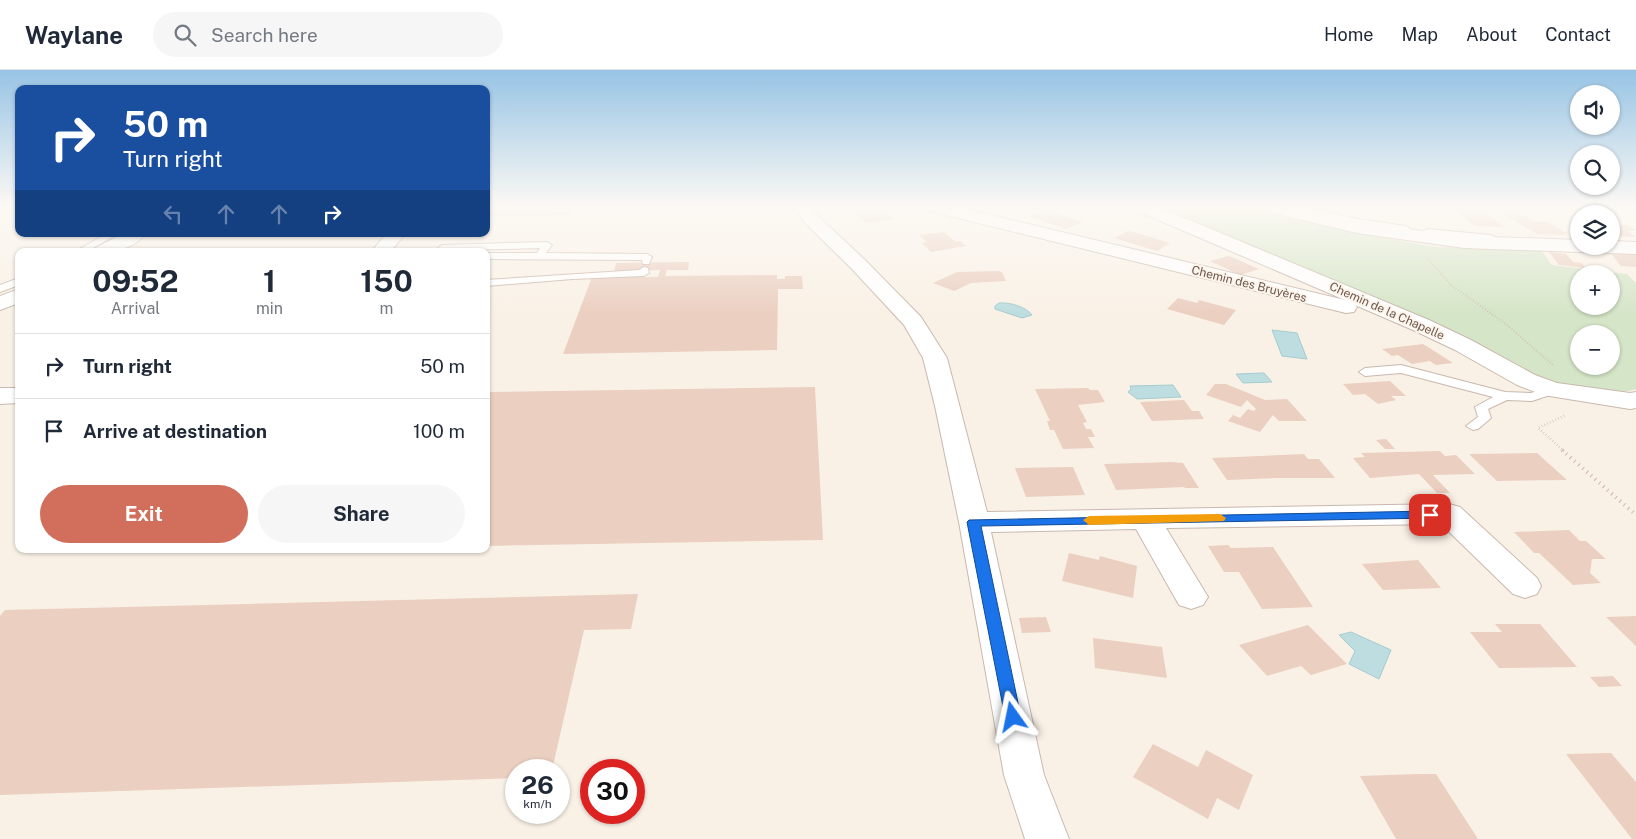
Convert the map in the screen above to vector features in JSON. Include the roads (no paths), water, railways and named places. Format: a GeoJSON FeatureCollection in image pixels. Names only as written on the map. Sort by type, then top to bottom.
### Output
{"type":"FeatureCollection","features":[{"type":"Feature","properties":{"kind":"street"},"geometry":{"type":"LineString","coordinates":[[110,248],[121,242]]}},
{"type":"Feature","properties":{"kind":"street"},"geometry":{"type":"LineString","coordinates":[[835,242],[913,322],[935,358],[948,406],[974,522],[1024,775],[1047,839]]}},
{"type":"Feature","properties":{"kind":"street","name":"Chemin des Bruyères"},"geometry":{"type":"LineString","coordinates":[[1079,242],[1421,325]]}},
{"type":"Feature","properties":{"kind":"street","name":"Chemin de la Chapelle"},"geometry":{"type":"LineString","coordinates":[[1225,242],[1421,325],[1462,345],[1503,369],[1554,378],[1630,402],[1636,400]]}},
{"type":"Feature","properties":{"kind":"street"},"geometry":{"type":"LineString","coordinates":[[1463,242],[1636,246]]}},
{"type":"Feature","properties":{"kind":"street"},"geometry":{"type":"LineString","coordinates":[[0,304],[15,297]]}},
{"type":"Feature","properties":{"kind":"street"},"geometry":{"type":"LineString","coordinates":[[0,396],[15,395]]}},
{"type":"Feature","properties":{"kind":"street"},"geometry":{"type":"LineString","coordinates":[[974,522],[1449,514],[1525,586]]}},
{"type":"Feature","properties":{"kind":"street"},"geometry":{"type":"LineString","coordinates":[[1146,520],[1191,597]]}},
{"type":"Feature","properties":{"kind":"lane"},"geometry":{"type":"LineString","coordinates":[[1555,242],[1570,243]]}},
{"type":"Feature","properties":{"kind":"lane"},"geometry":{"type":"LineString","coordinates":[[442,248],[547,245],[540,256]]}},
{"type":"Feature","properties":{"kind":"lane"},"geometry":{"type":"LineString","coordinates":[[1620,245],[1636,246]]}},
{"type":"Feature","properties":{"kind":"lane"},"geometry":{"type":"LineString","coordinates":[[490,256],[647,257],[644,273],[572,276],[490,283]]}},
{"type":"Feature","properties":{"kind":"lane"},"geometry":{"type":"LineString","coordinates":[[0,289],[15,283]]}},
{"type":"Feature","properties":{"kind":"lane"},"geometry":{"type":"LineString","coordinates":[[1365,372],[1401,369],[1505,396],[1532,397],[1554,378]]}},
{"type":"Feature","properties":{"kind":"lane"},"geometry":{"type":"LineString","coordinates":[[1473,426],[1485,418],[1481,407],[1505,396]]}},
{"type":"Feature","properties":{"kind":"water"},"geometry":{"type":"Polygon","coordinates":[[[999,303],[1017,306],[1032,315],[1022,318],[995,309],[995,306],[999,303]]]}},
{"type":"Feature","properties":{"kind":"water"},"geometry":{"type":"Polygon","coordinates":[[[1272,330],[1297,333],[1307,359],[1282,356],[1272,330]]]}},
{"type":"Feature","properties":{"kind":"water"},"geometry":{"type":"Polygon","coordinates":[[[1264,373],[1272,382],[1243,383],[1236,374],[1264,373]]]}},
{"type":"Feature","properties":{"kind":"water"},"geometry":{"type":"Polygon","coordinates":[[[1173,385],[1181,397],[1137,399],[1128,392],[1131,389],[1130,386],[1173,385]]]}},
{"type":"Feature","properties":{"kind":"water"},"geometry":{"type":"Polygon","coordinates":[[[1351,632],[1391,650],[1379,679],[1349,664],[1355,651],[1339,635],[1351,632]]]}}]}
